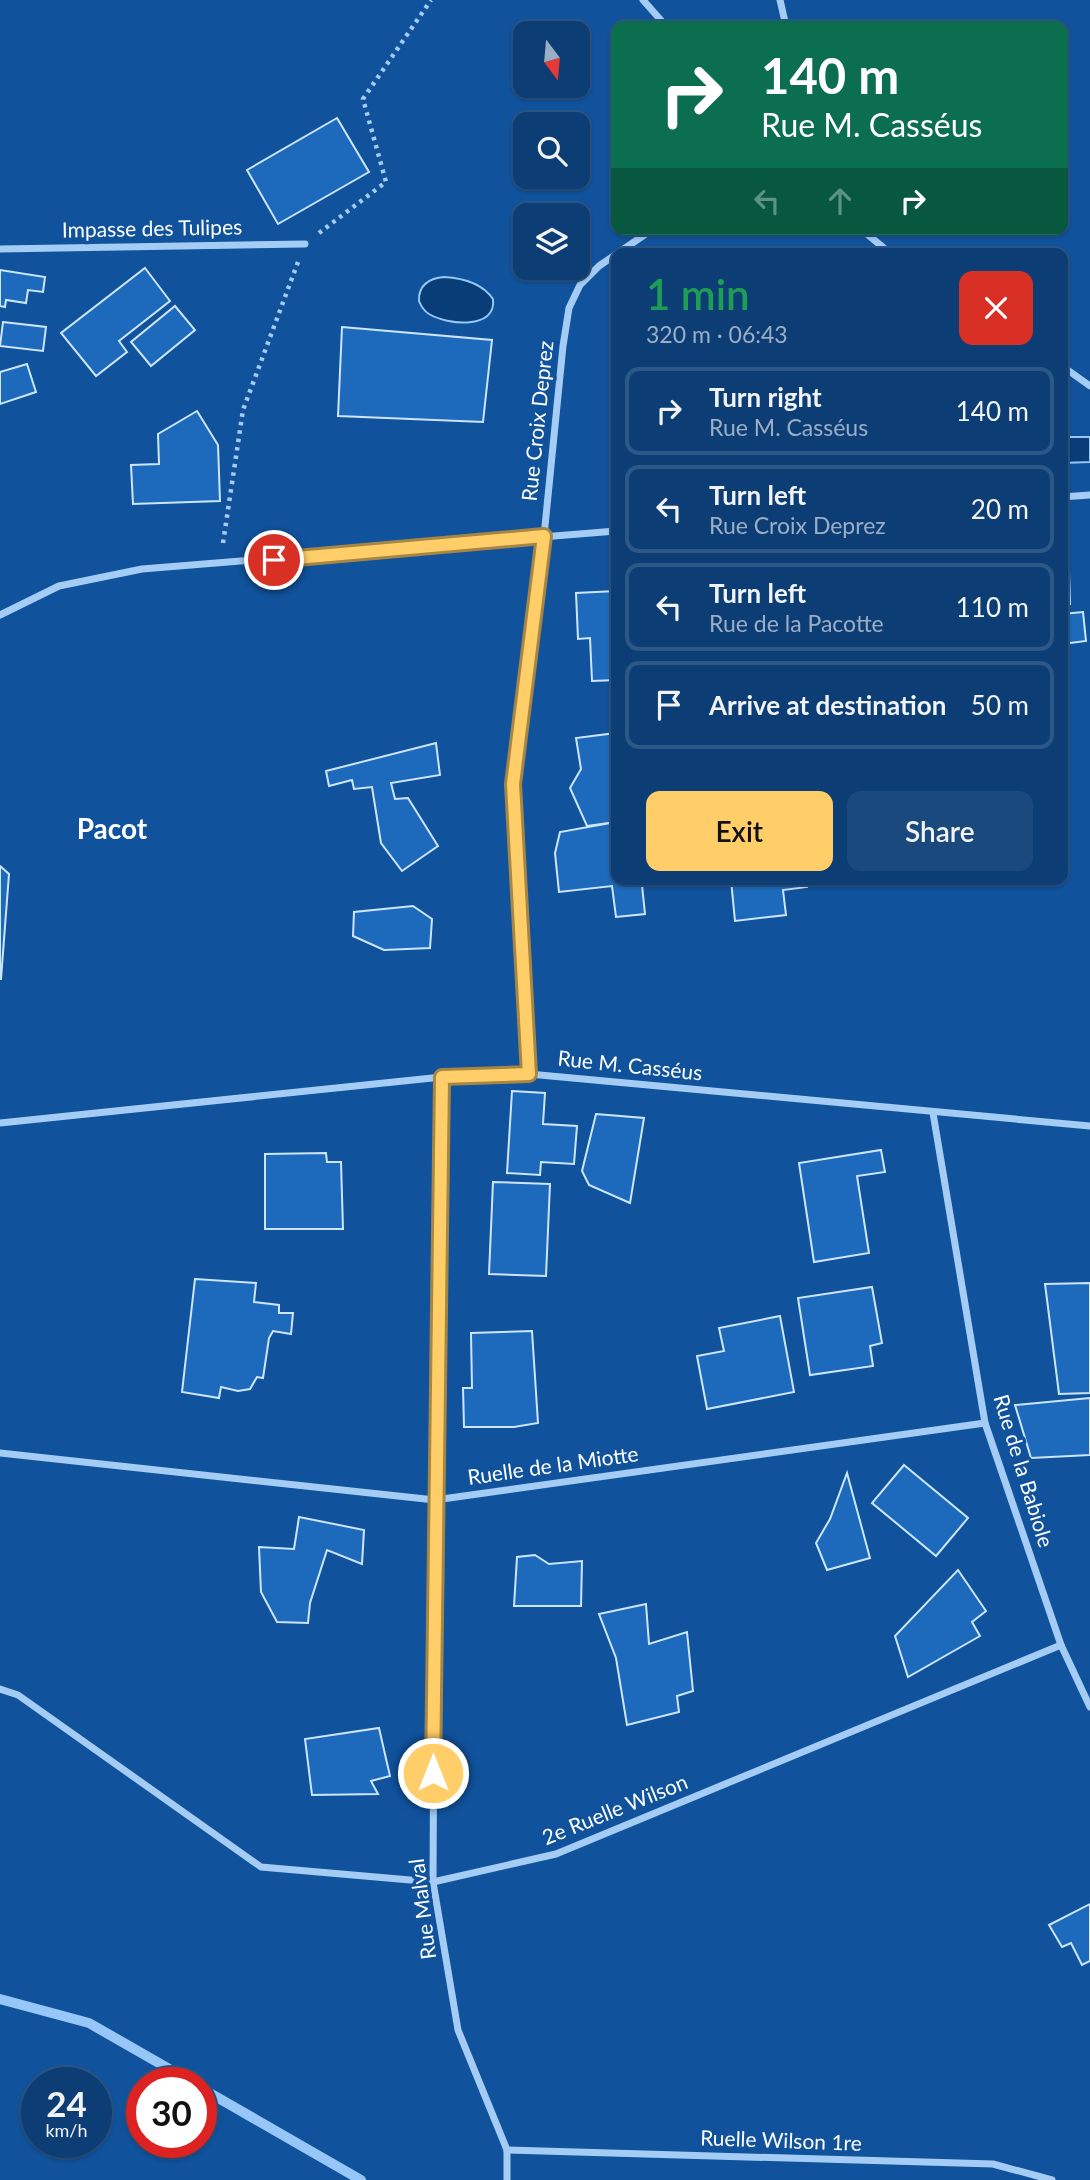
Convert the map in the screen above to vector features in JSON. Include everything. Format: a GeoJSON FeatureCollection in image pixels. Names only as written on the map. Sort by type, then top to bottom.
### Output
{"type":"FeatureCollection","features":[{"type":"Feature","properties":{"kind":"street"},"geometry":{"type":"LineString","coordinates":[[643,0],[662,21]]}},
{"type":"Feature","properties":{"kind":"street"},"geometry":{"type":"LineString","coordinates":[[780,0],[785,21]]}},
{"type":"Feature","properties":{"kind":"street","name":"Rue Croix Deprez"},"geometry":{"type":"LineString","coordinates":[[626,248],[644,235]]}},
{"type":"Feature","properties":{"kind":"street"},"geometry":{"type":"LineString","coordinates":[[868,235],[884,248]]}},
{"type":"Feature","properties":{"kind":"street","name":"Impasse des Tulipes"},"geometry":{"type":"LineString","coordinates":[[0,249],[305,244]]}},
{"type":"Feature","properties":{"kind":"street","name":"Rue Croix Deprez"},"geometry":{"type":"LineString","coordinates":[[529,1074],[513,784],[569,308],[580,285],[611,259]]}},
{"type":"Feature","properties":{"kind":"street"},"geometry":{"type":"LineString","coordinates":[[1068,370],[1090,386]]}},
{"type":"Feature","properties":{"kind":"street"},"geometry":{"type":"LineString","coordinates":[[1068,497],[1090,495]]}},
{"type":"Feature","properties":{"kind":"street"},"geometry":{"type":"LineString","coordinates":[[0,615],[60,586],[142,569],[611,531]]}},
{"type":"Feature","properties":{"kind":"street","name":"Rue M. Casséus"},"geometry":{"type":"LineString","coordinates":[[0,1123],[442,1077],[529,1074],[1090,1126]]}},
{"type":"Feature","properties":{"kind":"street","name":"Rue Malval"},"geometry":{"type":"LineString","coordinates":[[442,1077],[435,1500],[433,1882],[458,2030],[506,2150],[507,2180]]}},
{"type":"Feature","properties":{"kind":"street","name":"Rue de la Babiole"},"geometry":{"type":"LineString","coordinates":[[933,1113],[985,1423],[1061,1645],[1090,1707]]}},
{"type":"Feature","properties":{"kind":"street","name":"Ruelle de la Miotte"},"geometry":{"type":"LineString","coordinates":[[0,1453],[435,1500],[985,1423]]}},
{"type":"Feature","properties":{"kind":"street","name":"2e Ruelle Wilson"},"geometry":{"type":"LineString","coordinates":[[0,1689],[18,1695],[261,1867],[433,1882],[556,1854],[1061,1645]]}},
{"type":"Feature","properties":{"kind":"street","name":"Ruelle Wilson 1re"},"geometry":{"type":"LineString","coordinates":[[506,2150],[993,2164],[1052,2180]]}},
{"type":"Feature","properties":{"kind":"path"},"geometry":{"type":"LineString","coordinates":[[219,564],[243,410],[305,244],[386,182],[363,99],[431,0]]}},
{"type":"Feature","properties":{"kind":"water"},"geometry":{"type":"Polygon","coordinates":[[[444,277],[471,282],[483,289],[493,299],[492,309],[487,316],[479,320],[458,322],[429,314],[422,307],[419,295],[430,281],[444,277]]]}},
{"type":"Feature","properties":{"kind":"water"},"geometry":{"type":"Polygon","coordinates":[[[1068,437],[1090,437],[1090,462],[1068,463],[1068,437]]]}},
{"type":"Feature","properties":{"kind":"building"},"geometry":{"type":"Polygon","coordinates":[[[337,118],[369,172],[278,224],[247,170],[337,118]]]}},
{"type":"Feature","properties":{"kind":"building"},"geometry":{"type":"Polygon","coordinates":[[[145,268],[170,301],[119,341],[127,352],[96,376],[61,333],[145,268]]]}},
{"type":"Feature","properties":{"kind":"building"},"geometry":{"type":"Polygon","coordinates":[[[0,270],[45,277],[43,292],[28,290],[26,303],[6,300],[5,307],[0,306],[0,270]]]}},
{"type":"Feature","properties":{"kind":"building"},"geometry":{"type":"Polygon","coordinates":[[[175,306],[195,330],[151,366],[131,342],[175,306]]]}},
{"type":"Feature","properties":{"kind":"building"},"geometry":{"type":"Polygon","coordinates":[[[3,322],[46,327],[43,351],[0,346],[3,322]]]}},
{"type":"Feature","properties":{"kind":"building"},"geometry":{"type":"Polygon","coordinates":[[[342,327],[492,340],[483,422],[338,416],[342,327]]]}},
{"type":"Feature","properties":{"kind":"building"},"geometry":{"type":"Polygon","coordinates":[[[27,364],[36,392],[0,404],[0,372],[27,364]]]}},
{"type":"Feature","properties":{"kind":"building"},"geometry":{"type":"Polygon","coordinates":[[[197,411],[218,445],[220,501],[133,504],[131,465],[159,464],[158,434],[197,411]]]}},
{"type":"Feature","properties":{"kind":"building"},"geometry":{"type":"Polygon","coordinates":[[[1068,537],[1070,604],[1068,604],[1068,537]]]}},
{"type":"Feature","properties":{"kind":"building"},"geometry":{"type":"Polygon","coordinates":[[[611,591],[611,680],[592,681],[590,638],[578,639],[576,593],[611,591]]]}},
{"type":"Feature","properties":{"kind":"building"},"geometry":{"type":"Polygon","coordinates":[[[1083,612],[1086,641],[1068,643],[1068,613],[1083,612]]]}},
{"type":"Feature","properties":{"kind":"building"},"geometry":{"type":"Polygon","coordinates":[[[611,734],[611,823],[587,826],[570,788],[581,769],[576,738],[611,734]]]}},
{"type":"Feature","properties":{"kind":"building"},"geometry":{"type":"Polygon","coordinates":[[[436,743],[440,775],[391,783],[395,799],[408,798],[438,846],[402,871],[381,843],[372,787],[354,789],[352,780],[329,786],[326,771],[436,743]]]}},
{"type":"Feature","properties":{"kind":"building"},"geometry":{"type":"Polygon","coordinates":[[[611,823],[611,885],[642,885],[645,914],[616,917],[612,886],[559,892],[555,853],[560,832],[611,823]]]}},
{"type":"Feature","properties":{"kind":"building"},"geometry":{"type":"Polygon","coordinates":[[[0,866],[9,874],[1,979],[0,979],[0,866]]]}},
{"type":"Feature","properties":{"kind":"building"},"geometry":{"type":"Polygon","coordinates":[[[731,885],[807,885],[783,890],[786,915],[735,921],[731,885]]]}},
{"type":"Feature","properties":{"kind":"building"},"geometry":{"type":"Polygon","coordinates":[[[413,906],[432,919],[430,948],[384,950],[353,936],[354,912],[413,906]]]}},
{"type":"Feature","properties":{"kind":"building"},"geometry":{"type":"Polygon","coordinates":[[[512,1091],[545,1093],[543,1124],[577,1126],[574,1164],[541,1162],[540,1175],[507,1173],[512,1091]]]}},
{"type":"Feature","properties":{"kind":"building"},"geometry":{"type":"Polygon","coordinates":[[[596,1114],[644,1118],[630,1203],[589,1185],[582,1171],[596,1114]]]}},
{"type":"Feature","properties":{"kind":"building"},"geometry":{"type":"Polygon","coordinates":[[[881,1150],[885,1172],[857,1176],[869,1253],[814,1262],[799,1163],[881,1150]]]}},
{"type":"Feature","properties":{"kind":"building"},"geometry":{"type":"Polygon","coordinates":[[[326,1153],[327,1162],[341,1162],[343,1229],[265,1229],[265,1154],[326,1153]]]}},
{"type":"Feature","properties":{"kind":"building"},"geometry":{"type":"Polygon","coordinates":[[[493,1182],[550,1184],[546,1276],[489,1274],[493,1182]]]}},
{"type":"Feature","properties":{"kind":"building"},"geometry":{"type":"Polygon","coordinates":[[[195,1279],[256,1283],[254,1302],[279,1305],[279,1313],[293,1313],[291,1334],[273,1331],[269,1338],[263,1378],[257,1377],[250,1389],[238,1391],[221,1387],[219,1398],[182,1392],[195,1279]]]}},
{"type":"Feature","properties":{"kind":"building"},"geometry":{"type":"Polygon","coordinates":[[[1090,1283],[1090,1393],[1059,1394],[1045,1284],[1090,1283]]]}},
{"type":"Feature","properties":{"kind":"building"},"geometry":{"type":"Polygon","coordinates":[[[872,1287],[882,1343],[870,1346],[873,1366],[810,1375],[798,1298],[872,1287]]]}},
{"type":"Feature","properties":{"kind":"building"},"geometry":{"type":"Polygon","coordinates":[[[780,1316],[794,1392],[707,1409],[697,1356],[724,1351],[719,1328],[780,1316]]]}},
{"type":"Feature","properties":{"kind":"building"},"geometry":{"type":"Polygon","coordinates":[[[532,1331],[538,1423],[514,1427],[464,1427],[463,1388],[472,1388],[471,1333],[532,1331]]]}},
{"type":"Feature","properties":{"kind":"building"},"geometry":{"type":"Polygon","coordinates":[[[1090,1398],[1090,1455],[1031,1458],[1015,1405],[1090,1398]]]}},
{"type":"Feature","properties":{"kind":"building"},"geometry":{"type":"Polygon","coordinates":[[[904,1465],[968,1518],[936,1556],[872,1503],[904,1465]]]}},
{"type":"Feature","properties":{"kind":"building"},"geometry":{"type":"Polygon","coordinates":[[[847,1473],[870,1558],[827,1570],[816,1543],[830,1519],[847,1473]]]}},
{"type":"Feature","properties":{"kind":"building"},"geometry":{"type":"Polygon","coordinates":[[[299,1517],[364,1530],[362,1564],[327,1550],[310,1603],[308,1623],[277,1622],[261,1592],[259,1547],[294,1549],[299,1517]]]}},
{"type":"Feature","properties":{"kind":"building"},"geometry":{"type":"Polygon","coordinates":[[[535,1555],[549,1564],[582,1561],[581,1606],[514,1606],[517,1557],[535,1555]]]}},
{"type":"Feature","properties":{"kind":"building"},"geometry":{"type":"Polygon","coordinates":[[[958,1570],[986,1611],[972,1622],[980,1636],[908,1677],[895,1636],[958,1570]]]}},
{"type":"Feature","properties":{"kind":"building"},"geometry":{"type":"Polygon","coordinates":[[[646,1604],[649,1644],[687,1632],[693,1691],[677,1696],[679,1712],[627,1725],[616,1658],[599,1614],[646,1604]]]}},
{"type":"Feature","properties":{"kind":"building"},"geometry":{"type":"Polygon","coordinates":[[[379,1728],[390,1776],[371,1781],[378,1794],[312,1795],[305,1739],[379,1728]]]}},
{"type":"Feature","properties":{"kind":"building"},"geometry":{"type":"Polygon","coordinates":[[[1090,1904],[1090,1961],[1082,1965],[1071,1943],[1062,1947],[1049,1925],[1090,1904]]]}},
{"type":"Feature","properties":{"kind":"waterway"},"geometry":{"type":"LineString","coordinates":[[0,1999],[89,2023],[166,2067]]}},
{"type":"Feature","properties":{"kind":"waterway"},"geometry":{"type":"LineString","coordinates":[[217,2097],[361,2180]]}},
{"type":"Feature","properties":{"kind":"district","name":"Pacot"},"geometry":{"type":"Point","coordinates":[112,829]}},
{"type":"Feature","properties":{"kind":"route"},"geometry":{"type":"LineString","coordinates":[[274,560],[544,536],[513,784],[529,1074],[442,1077],[433,1773]]}}]}
